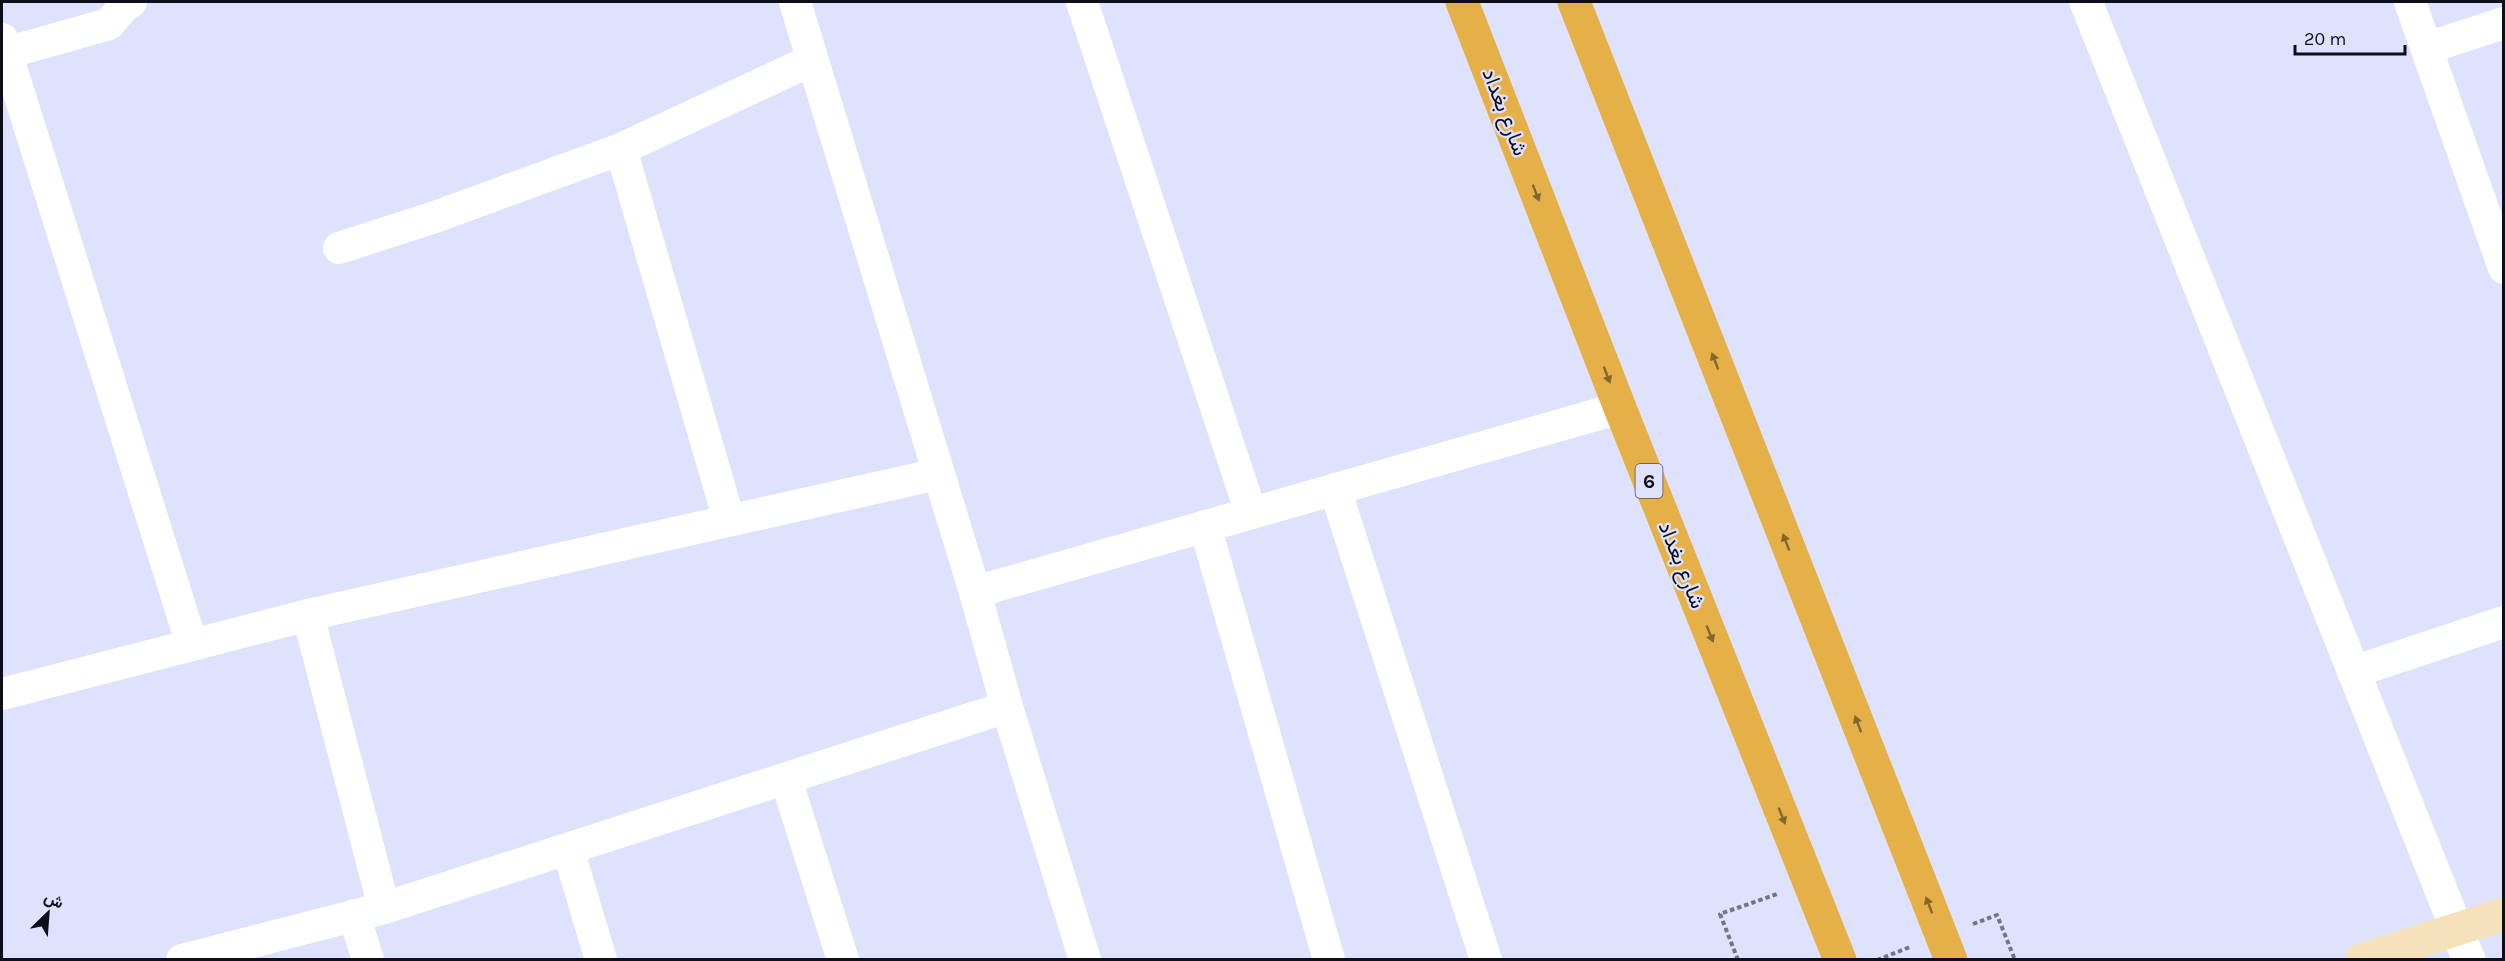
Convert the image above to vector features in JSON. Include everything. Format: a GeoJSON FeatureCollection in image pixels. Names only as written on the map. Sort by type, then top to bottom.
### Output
{"type":"FeatureCollection","features":[{"type":"Feature","properties":{"kind":"highway","name":"شارع بغداد"},"geometry":{"type":"LineString","coordinates":[[1462,2],[1620,408],[1840,960]]}},
{"type":"Feature","properties":{"kind":"highway"},"geometry":{"type":"LineString","coordinates":[[1574,2],[1950,960]]}},
{"type":"Feature","properties":{"kind":"main road"},"geometry":{"type":"LineString","coordinates":[[2361,960],[2504,914]]}},
{"type":"Feature","properties":{"kind":"street"},"geometry":{"type":"LineString","coordinates":[[131,2],[123,7],[108,24],[4,46],[192,645]]}},
{"type":"Feature","properties":{"kind":"street"},"geometry":{"type":"LineString","coordinates":[[795,2],[1085,960]]}},
{"type":"Feature","properties":{"kind":"street"},"geometry":{"type":"LineString","coordinates":[[1082,2],[1251,513]]}},
{"type":"Feature","properties":{"kind":"street"},"geometry":{"type":"LineString","coordinates":[[2086,2],[2469,960]]}},
{"type":"Feature","properties":{"kind":"street"},"geometry":{"type":"LineString","coordinates":[[2410,2],[2504,268]]}},
{"type":"Feature","properties":{"kind":"street"},"geometry":{"type":"LineString","coordinates":[[2427,48],[2504,23]]}},
{"type":"Feature","properties":{"kind":"street"},"geometry":{"type":"LineString","coordinates":[[339,248],[435,217],[621,149],[812,60]]}},
{"type":"Feature","properties":{"kind":"street"},"geometry":{"type":"LineString","coordinates":[[621,149],[729,520]]}},
{"type":"Feature","properties":{"kind":"street"},"geometry":{"type":"LineString","coordinates":[[975,592],[1620,408]]}},
{"type":"Feature","properties":{"kind":"street"},"geometry":{"type":"LineString","coordinates":[[2,694],[308,615],[938,474]]}},
{"type":"Feature","properties":{"kind":"street"},"geometry":{"type":"LineString","coordinates":[[1335,489],[1486,960]]}},
{"type":"Feature","properties":{"kind":"street"},"geometry":{"type":"LineString","coordinates":[[1205,526],[1329,960]]}},
{"type":"Feature","properties":{"kind":"street"},"geometry":{"type":"LineString","coordinates":[[308,615],[369,912],[368,960]]}},
{"type":"Feature","properties":{"kind":"street"},"geometry":{"type":"LineString","coordinates":[[2353,672],[2504,622]]}},
{"type":"Feature","properties":{"kind":"street"},"geometry":{"type":"LineString","coordinates":[[182,960],[369,912],[1007,707]]}},
{"type":"Feature","properties":{"kind":"street"},"geometry":{"type":"LineString","coordinates":[[786,778],[843,960]]}},
{"type":"Feature","properties":{"kind":"street"},"geometry":{"type":"LineString","coordinates":[[568,849],[602,960]]}},
{"type":"Feature","properties":{"kind":"path"},"geometry":{"type":"LineString","coordinates":[[1738,960],[1720,914],[1808,882]]}},
{"type":"Feature","properties":{"kind":"path"},"geometry":{"type":"LineString","coordinates":[[1997,915],[2015,960]]}}]}
